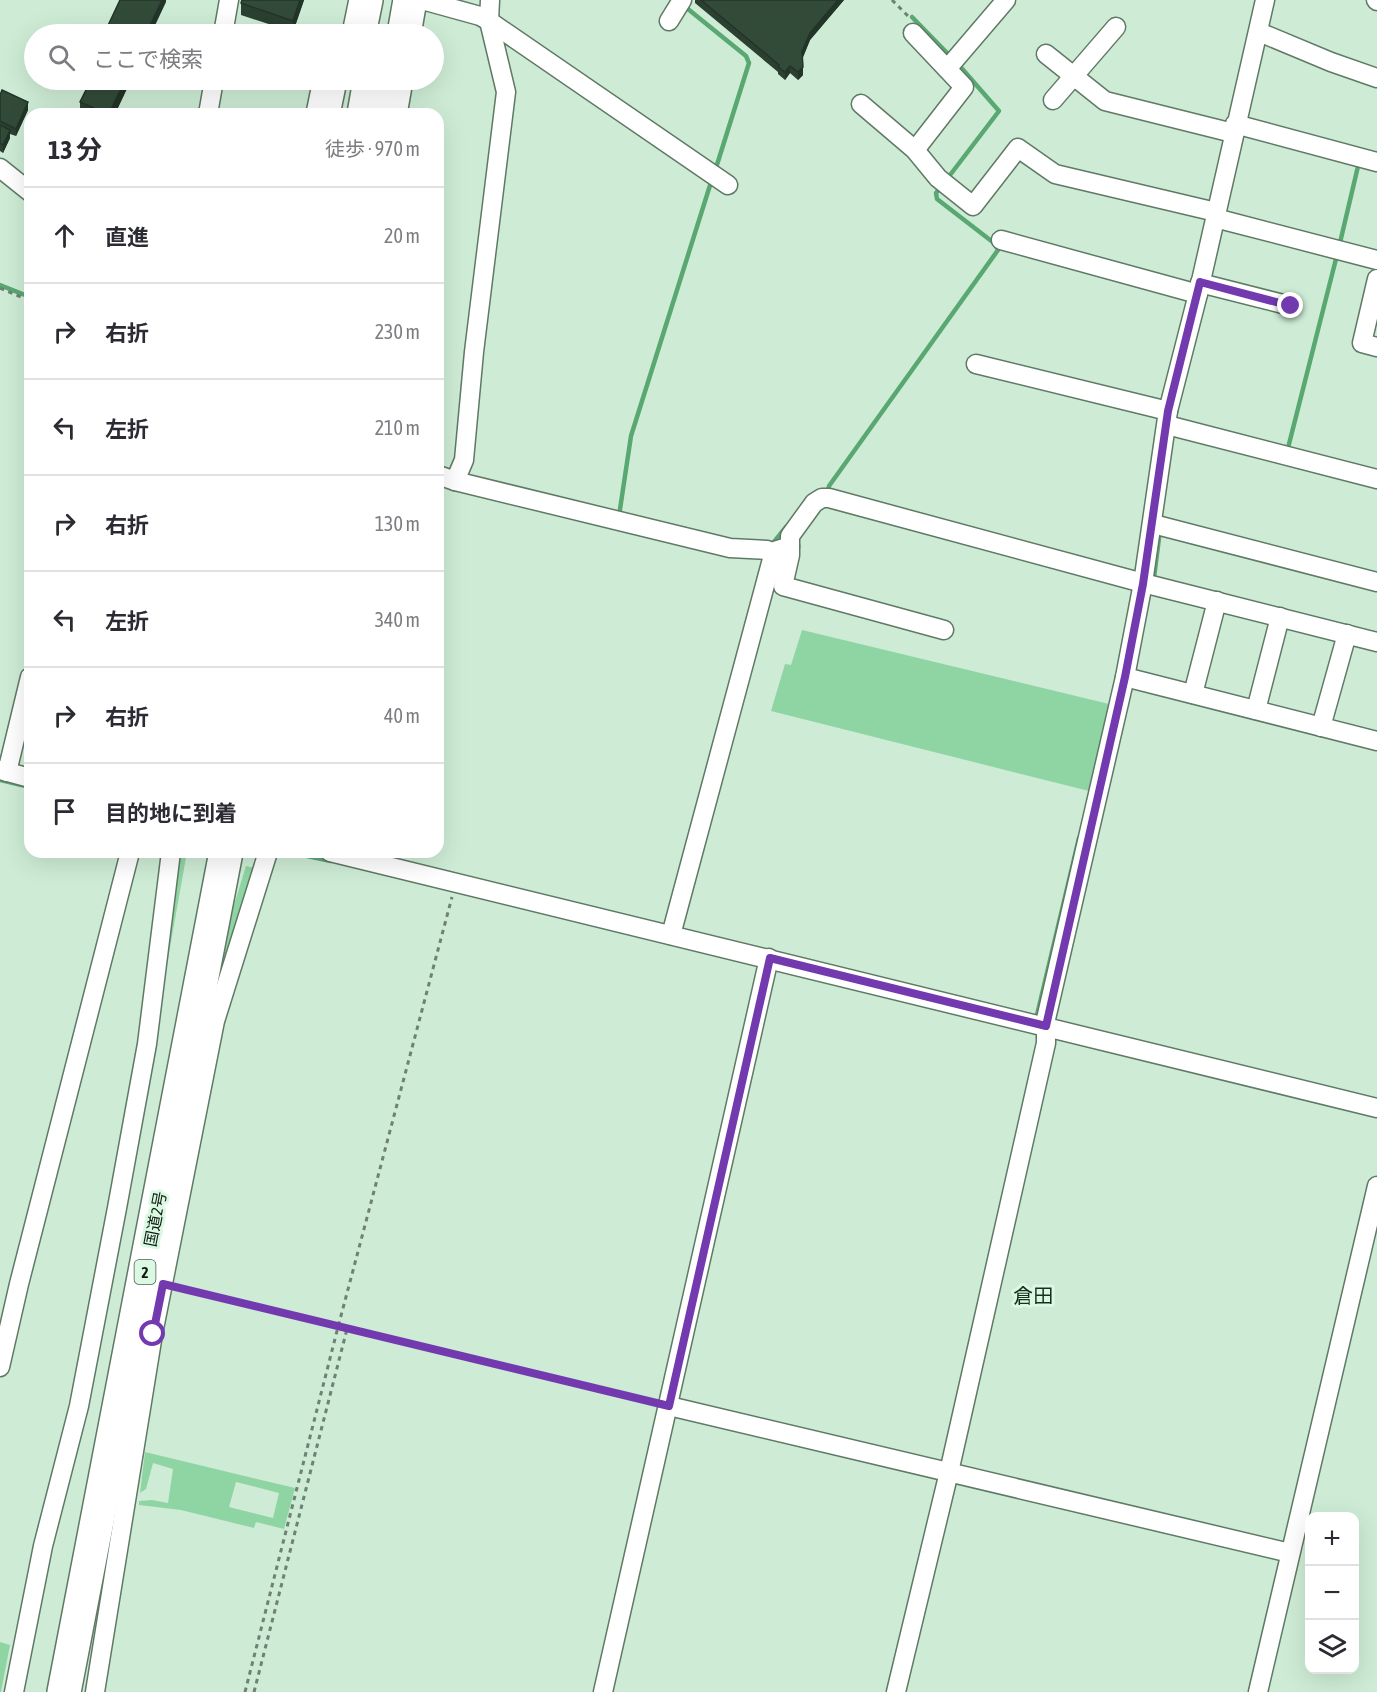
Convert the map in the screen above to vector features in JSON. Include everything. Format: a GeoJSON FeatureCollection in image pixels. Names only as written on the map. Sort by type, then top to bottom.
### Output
{"type":"FeatureCollection","features":[{"type":"Feature","properties":{"kind":"highway"},"geometry":{"type":"LineString","coordinates":[[340,24],[345,0]]}},
{"type":"Feature","properties":{"kind":"highway"},"geometry":{"type":"LineString","coordinates":[[361,24],[366,0]]}},
{"type":"Feature","properties":{"kind":"highway"},"geometry":{"type":"LineString","coordinates":[[386,0],[404,22]]}},
{"type":"Feature","properties":{"kind":"highway"},"geometry":{"type":"LineString","coordinates":[[324,108],[328,90]]}},
{"type":"Feature","properties":{"kind":"highway"},"geometry":{"type":"LineString","coordinates":[[345,108],[349,90]]}},
{"type":"Feature","properties":{"kind":"highway"},"geometry":{"type":"LineString","coordinates":[[365,108],[368,90]]}},
{"type":"Feature","properties":{"kind":"highway"},"geometry":{"type":"LineString","coordinates":[[391,108],[396,90]]}},
{"type":"Feature","properties":{"kind":"highway","name":"国道2号"},"geometry":{"type":"LineString","coordinates":[[64,1692],[225,858]]}},
{"type":"Feature","properties":{"kind":"highway","name":"国道2号"},"geometry":{"type":"LineString","coordinates":[[45,1692],[202,861]]}},
{"type":"Feature","properties":{"kind":"street"},"geometry":{"type":"LineString","coordinates":[[225,24],[229,0]]}},
{"type":"Feature","properties":{"kind":"street"},"geometry":{"type":"LineString","coordinates":[[490,0],[489,21],[506,92],[464,460],[447,478],[730,548],[778,549],[790,555],[783,586],[944,630]]}},
{"type":"Feature","properties":{"kind":"street"},"geometry":{"type":"LineString","coordinates":[[952,64],[1006,0]]}},
{"type":"Feature","properties":{"kind":"street"},"geometry":{"type":"LineString","coordinates":[[896,1692],[949,1472],[1046,1032],[1048,1008],[1158,526],[1171,422],[1234,129],[1265,0]]}},
{"type":"Feature","properties":{"kind":"street"},"geometry":{"type":"LineString","coordinates":[[669,21],[681,2]]}},
{"type":"Feature","properties":{"kind":"street"},"geometry":{"type":"LineString","coordinates":[[404,22],[480,16],[718,179]]}},
{"type":"Feature","properties":{"kind":"street"},"geometry":{"type":"LineString","coordinates":[[1053,100],[1116,27]]}},
{"type":"Feature","properties":{"kind":"street"},"geometry":{"type":"LineString","coordinates":[[1259,32],[1331,62],[1377,78]]}},
{"type":"Feature","properties":{"kind":"street"},"geometry":{"type":"LineString","coordinates":[[913,33],[952,64],[964,87],[915,150]]}},
{"type":"Feature","properties":{"kind":"street"},"geometry":{"type":"LineString","coordinates":[[1046,54],[1105,101],[1377,162]]}},
{"type":"Feature","properties":{"kind":"street"},"geometry":{"type":"LineString","coordinates":[[209,108],[212,90]]}},
{"type":"Feature","properties":{"kind":"street"},"geometry":{"type":"LineString","coordinates":[[311,108],[319,90]]}},
{"type":"Feature","properties":{"kind":"street"},"geometry":{"type":"LineString","coordinates":[[397,108],[398,90]]}},
{"type":"Feature","properties":{"kind":"street"},"geometry":{"type":"LineString","coordinates":[[861,104],[915,150],[944,183],[972,206],[1018,148],[1055,174],[1377,260]]}},
{"type":"Feature","properties":{"kind":"street"},"geometry":{"type":"LineString","coordinates":[[0,168],[24,187]]}},
{"type":"Feature","properties":{"kind":"street"},"geometry":{"type":"LineString","coordinates":[[1001,240],[1199,288],[1291,306]]}},
{"type":"Feature","properties":{"kind":"street"},"geometry":{"type":"LineString","coordinates":[[1377,279],[1362,343],[1377,347]]}},
{"type":"Feature","properties":{"kind":"street"},"geometry":{"type":"LineString","coordinates":[[976,364],[1171,422],[1377,479]]}},
{"type":"Feature","properties":{"kind":"street"},"geometry":{"type":"LineString","coordinates":[[671,935],[772,559],[814,503],[822,498],[829,498],[1143,584],[1377,642]]}},
{"type":"Feature","properties":{"kind":"street"},"geometry":{"type":"LineString","coordinates":[[1158,526],[1377,582]]}},
{"type":"Feature","properties":{"kind":"street"},"geometry":{"type":"LineString","coordinates":[[1193,694],[1217,601]]}},
{"type":"Feature","properties":{"kind":"street"},"geometry":{"type":"LineString","coordinates":[[1256,710],[1280,617]]}},
{"type":"Feature","properties":{"kind":"street"},"geometry":{"type":"LineString","coordinates":[[1321,727],[1347,634]]}},
{"type":"Feature","properties":{"kind":"street"},"geometry":{"type":"LineString","coordinates":[[1125,677],[1377,741]]}},
{"type":"Feature","properties":{"kind":"street"},"geometry":{"type":"LineString","coordinates":[[24,699],[4,771],[24,776]]}},
{"type":"Feature","properties":{"kind":"street"},"geometry":{"type":"LineString","coordinates":[[0,1367],[19,1284],[128,858]]}},
{"type":"Feature","properties":{"kind":"street"},"geometry":{"type":"LineString","coordinates":[[14,1692],[43,1546],[79,1406],[117,1208],[147,1044],[170,858]]}},
{"type":"Feature","properties":{"kind":"street"},"geometry":{"type":"LineString","coordinates":[[95,1692],[125,1512],[134,1442],[215,1021],[266,858]]}},
{"type":"Feature","properties":{"kind":"street"},"geometry":{"type":"LineString","coordinates":[[355,858],[671,935],[768,964],[1046,1032],[1377,1108]]}},
{"type":"Feature","properties":{"kind":"street"},"geometry":{"type":"LineString","coordinates":[[603,1692],[768,964]]}},
{"type":"Feature","properties":{"kind":"street"},"geometry":{"type":"LineString","coordinates":[[1258,1692],[1377,1186]]}},
{"type":"Feature","properties":{"kind":"street"},"geometry":{"type":"LineString","coordinates":[[669,1406],[1290,1553]]}},
{"type":"Feature","properties":{"kind":"path"},"geometry":{"type":"LineString","coordinates":[[892,0],[912,21],[913,33]]}},
{"type":"Feature","properties":{"kind":"path"},"geometry":{"type":"LineString","coordinates":[[0,288],[24,298]]}},
{"type":"Feature","properties":{"kind":"path"},"geometry":{"type":"LineString","coordinates":[[245,1692],[338,1327],[453,895]]}},
{"type":"Feature","properties":{"kind":"path"},"geometry":{"type":"LineString","coordinates":[[163,1284],[669,1406]]}},
{"type":"Feature","properties":{"kind":"path"},"geometry":{"type":"LineString","coordinates":[[254,1692],[347,1329]]}},
{"type":"Feature","properties":{"kind":"green space"},"geometry":{"type":"Polygon","coordinates":[[[802,630],[1109,704],[1089,791],[771,711],[785,664],[791,665],[802,630]]]}},
{"type":"Feature","properties":{"kind":"green space"},"geometry":{"type":"Polygon","coordinates":[[[176,858],[186,858],[161,998],[176,858]]]}},
{"type":"Feature","properties":{"kind":"green space"},"geometry":{"type":"Polygon","coordinates":[[[246,866],[259,869],[210,1014],[224,937],[246,866]]]}},
{"type":"Feature","properties":{"kind":"green space"},"geometry":{"type":"Polygon","coordinates":[[[145,1452],[295,1488],[284,1529],[256,1522],[254,1528],[181,1510],[139,1505],[139,1501],[152,1500],[168,1503],[173,1469],[153,1463],[146,1489],[140,1493],[145,1452]],[[236,1482],[229,1507],[273,1518],[279,1493],[236,1482]]]}},
{"type":"Feature","properties":{"kind":"green space"},"geometry":{"type":"Polygon","coordinates":[[[0,1642],[10,1645],[1,1692],[0,1692],[0,1642]]]}},
{"type":"Feature","properties":{"kind":"building"},"geometry":{"type":"Polygon","coordinates":[[[120,0],[162,0],[151,24],[109,24],[120,0]]]}},
{"type":"Feature","properties":{"kind":"building"},"geometry":{"type":"Polygon","coordinates":[[[242,0],[300,0],[293,21],[241,3],[242,0]]]}},
{"type":"Feature","properties":{"kind":"building"},"geometry":{"type":"Polygon","coordinates":[[[701,0],[838,0],[810,33],[802,52],[803,67],[798,72],[790,66],[785,72],[701,0]]]}},
{"type":"Feature","properties":{"kind":"building"},"geometry":{"type":"Polygon","coordinates":[[[2,90],[28,102],[16,129],[0,121],[2,90]]]}},
{"type":"Feature","properties":{"kind":"building"},"geometry":{"type":"Polygon","coordinates":[[[86,90],[120,90],[112,108],[94,108],[80,102],[86,90]]]}},
{"type":"Feature","properties":{"kind":"building"},"geometry":{"type":"Polygon","coordinates":[[[0,125],[10,130],[3,145],[0,143],[0,125]]]}},
{"type":"Feature","properties":{"kind":"waterway"},"geometry":{"type":"LineString","coordinates":[[683,5],[746,56],[749,63],[715,171]]}},
{"type":"Feature","properties":{"kind":"waterway"},"geometry":{"type":"LineString","coordinates":[[912,17],[952,58]]}},
{"type":"Feature","properties":{"kind":"waterway"},"geometry":{"type":"LineString","coordinates":[[947,179],[999,111],[958,64]]}},
{"type":"Feature","properties":{"kind":"waterway"},"geometry":{"type":"LineString","coordinates":[[1339,247],[1359,162]]}},
{"type":"Feature","properties":{"kind":"waterway"},"geometry":{"type":"LineString","coordinates":[[619,516],[631,436],[712,179]]}},
{"type":"Feature","properties":{"kind":"waterway"},"geometry":{"type":"LineString","coordinates":[[828,491],[829,486],[998,250],[994,243],[937,199],[936,193],[942,186]]}},
{"type":"Feature","properties":{"kind":"waterway"},"geometry":{"type":"LineString","coordinates":[[1285,447],[1288,448],[1337,255]]}},
{"type":"Feature","properties":{"kind":"waterway"},"geometry":{"type":"LineString","coordinates":[[0,285],[24,295]]}},
{"type":"Feature","properties":{"kind":"waterway"},"geometry":{"type":"LineString","coordinates":[[775,544],[774,542],[786,527]]}},
{"type":"Feature","properties":{"kind":"waterway"},"geometry":{"type":"LineString","coordinates":[[1154,578],[1160,530]]}},
{"type":"Feature","properties":{"kind":"waterway"},"geometry":{"type":"LineString","coordinates":[[0,780],[24,786]]}},
{"type":"Feature","properties":{"kind":"waterway"},"geometry":{"type":"LineString","coordinates":[[1037,1015],[1079,838]]}},
{"type":"Feature","properties":{"kind":"waterway"},"geometry":{"type":"LineString","coordinates":[[317,858],[331,861]]}},
{"type":"Feature","properties":{"kind":"district","name":"倉田"},"geometry":{"type":"Point","coordinates":[1033,1295]}},
{"type":"Feature","properties":{"kind":"route"},"geometry":{"type":"LineString","coordinates":[[153,1334],[163,1284],[669,1406],[770,958],[1046,1026],[1125,677],[1143,584],[1168,411],[1200,282],[1291,306]]}}]}
